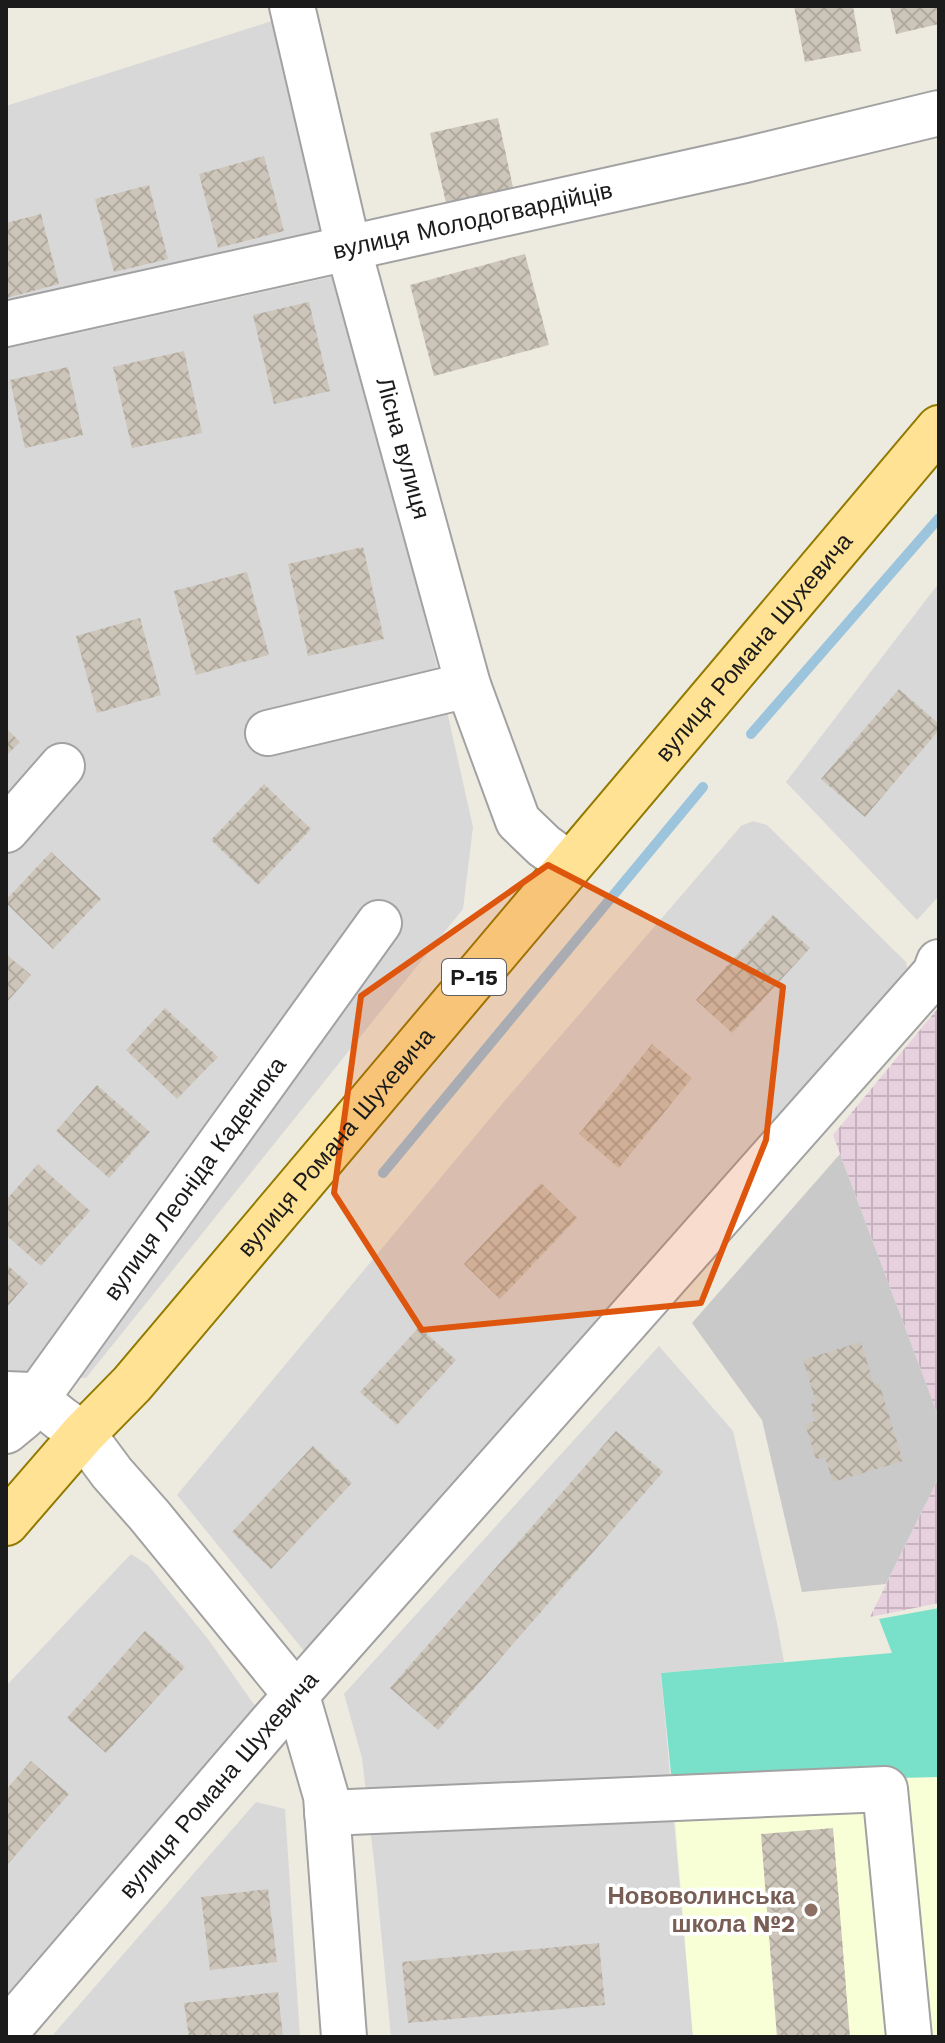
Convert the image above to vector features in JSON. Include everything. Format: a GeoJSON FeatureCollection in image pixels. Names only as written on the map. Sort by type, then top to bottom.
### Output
{"type":"FeatureCollection","features":[{"type":"Feature","properties":{"kind":"main road","name":"вулиця Романа Шухевича"},"geometry":{"type":"LineString","coordinates":[[6,1523],[83,1434],[132,1384],[939,428]]}},
{"type":"Feature","properties":{"kind":"street","name":"Лісна вулиця"},"geometry":{"type":"LineString","coordinates":[[292,6],[348,247],[468,685],[518,821],[569,864]]}},
{"type":"Feature","properties":{"kind":"street","name":"вулиця Молодогвардійців"},"geometry":{"type":"LineString","coordinates":[[6,324],[745,160],[939,113]]}},
{"type":"Feature","properties":{"kind":"street"},"geometry":{"type":"LineString","coordinates":[[268,733],[468,685]]}},
{"type":"Feature","properties":{"kind":"street"},"geometry":{"type":"LineString","coordinates":[[6,830],[62,766]]}},
{"type":"Feature","properties":{"kind":"street","name":"вулиця Леоніда Каденюка"},"geometry":{"type":"LineString","coordinates":[[6,1431],[23,1417],[21,1396],[379,923]]}},
{"type":"Feature","properties":{"kind":"street","name":"вулиця Романа Шухевича"},"geometry":{"type":"LineString","coordinates":[[6,2032],[297,1696],[935,973],[939,962]]}},
{"type":"Feature","properties":{"kind":"street"},"geometry":{"type":"LineString","coordinates":[[21,1396],[83,1434],[297,1696],[326,1796],[344,2037]]}},
{"type":"Feature","properties":{"kind":"street"},"geometry":{"type":"LineString","coordinates":[[327,1813],[885,1789],[909,2037]]}},
{"type":"Feature","properties":{"kind":"highlighted area"},"geometry":{"type":"Polygon","coordinates":[[[548,865],[783,987],[766,1140],[701,1303],[422,1330],[334,1193],[361,996],[548,865]]]}},
{"type":"Feature","properties":{"kind":"shaded area"},"geometry":{"type":"Polygon","coordinates":[[[278,19],[334,240],[6,313],[6,106],[278,19]]]}},
{"type":"Feature","properties":{"kind":"shaded area"},"geometry":{"type":"Polygon","coordinates":[[[340,275],[438,671],[473,827],[463,909],[86,1378],[6,1374],[6,349],[340,275]]]}},
{"type":"Feature","properties":{"kind":"shaded area"},"geometry":{"type":"Polygon","coordinates":[[[939,583],[939,896],[917,920],[786,782],[939,583]]]}},
{"type":"Feature","properties":{"kind":"shaded area"},"geometry":{"type":"Polygon","coordinates":[[[753,821],[767,825],[906,962],[909,978],[373,1585],[304,1651],[177,1495],[502,1104],[741,826],[753,821]]]}},
{"type":"Feature","properties":{"kind":"shaded area"},"geometry":{"type":"Polygon","coordinates":[[[939,1007],[939,1418],[833,1135],[939,1007]]]}},
{"type":"Feature","properties":{"kind":"shaded area"},"geometry":{"type":"Polygon","coordinates":[[[840,1154],[939,1418],[939,1477],[886,1584],[802,1592],[762,1420],[692,1323],[840,1154]]]}},
{"type":"Feature","properties":{"kind":"shaded area"},"geometry":{"type":"Polygon","coordinates":[[[659,1346],[733,1431],[784,1662],[661,1673],[693,2037],[391,2037],[362,1758],[344,1694],[659,1346]]]}},
{"type":"Feature","properties":{"kind":"shaded area"},"geometry":{"type":"Polygon","coordinates":[[[939,1477],[939,1603],[870,1617],[939,1477]]]}},
{"type":"Feature","properties":{"kind":"shaded area"},"geometry":{"type":"Polygon","coordinates":[[[131,1554],[148,1565],[208,1639],[260,1713],[6,2001],[6,1686],[131,1554]]]}},
{"type":"Feature","properties":{"kind":"shaded area"},"geometry":{"type":"Polygon","coordinates":[[[939,1608],[939,1777],[672,1783],[661,1673],[892,1653],[879,1619],[939,1608]]]}},
{"type":"Feature","properties":{"kind":"shaded area","name":"Нововолинська школа №2"},"geometry":{"type":"Polygon","coordinates":[[[939,1777],[939,2037],[693,2037],[672,1783],[939,1777]]]}},
{"type":"Feature","properties":{"kind":"shaded area"},"geometry":{"type":"Polygon","coordinates":[[[256,1802],[285,1809],[300,2037],[51,2037],[256,1802]]]}},
{"type":"Feature","properties":{"kind":"building"},"geometry":{"type":"Polygon","coordinates":[[[794,6],[853,6],[861,51],[805,62],[794,6]]]}},
{"type":"Feature","properties":{"kind":"building"},"geometry":{"type":"Polygon","coordinates":[[[890,6],[939,6],[939,24],[896,34],[890,6]]]}},
{"type":"Feature","properties":{"kind":"building"},"geometry":{"type":"Polygon","coordinates":[[[498,118],[514,192],[447,207],[430,133],[498,118]]]}},
{"type":"Feature","properties":{"kind":"building"},"geometry":{"type":"Polygon","coordinates":[[[264,156],[284,231],[218,248],[199,174],[264,156]]]}},
{"type":"Feature","properties":{"kind":"building"},"geometry":{"type":"Polygon","coordinates":[[[149,185],[168,259],[114,272],[95,199],[149,185]]]}},
{"type":"Feature","properties":{"kind":"building"},"geometry":{"type":"Polygon","coordinates":[[[41,214],[59,284],[6,298],[6,223],[41,214]]]}},
{"type":"Feature","properties":{"kind":"building"},"geometry":{"type":"Polygon","coordinates":[[[525,254],[549,345],[434,376],[410,285],[525,254]]]}},
{"type":"Feature","properties":{"kind":"building"},"geometry":{"type":"Polygon","coordinates":[[[309,302],[330,391],[274,404],[253,315],[309,302]]]}},
{"type":"Feature","properties":{"kind":"building"},"geometry":{"type":"Polygon","coordinates":[[[184,351],[202,433],[132,448],[113,367],[184,351]]]}},
{"type":"Feature","properties":{"kind":"building"},"geometry":{"type":"Polygon","coordinates":[[[68,367],[83,435],[25,448],[10,380],[68,367]]]}},
{"type":"Feature","properties":{"kind":"building"},"geometry":{"type":"Polygon","coordinates":[[[363,547],[384,639],[308,656],[288,564],[363,547]]]}},
{"type":"Feature","properties":{"kind":"building"},"geometry":{"type":"Polygon","coordinates":[[[247,572],[269,655],[196,675],[174,591],[247,572]]]}},
{"type":"Feature","properties":{"kind":"building"},"geometry":{"type":"Polygon","coordinates":[[[140,618],[161,695],[97,713],[76,636],[140,618]]]}},
{"type":"Feature","properties":{"kind":"building"},"geometry":{"type":"Polygon","coordinates":[[[899,689],[939,724],[939,730],[865,817],[821,779],[899,689]]]}},
{"type":"Feature","properties":{"kind":"building"},"geometry":{"type":"Polygon","coordinates":[[[6,728],[20,742],[6,756],[6,728]]]}},
{"type":"Feature","properties":{"kind":"building"},"geometry":{"type":"Polygon","coordinates":[[[264,784],[311,829],[258,885],[211,840],[264,784]]]}},
{"type":"Feature","properties":{"kind":"building"},"geometry":{"type":"Polygon","coordinates":[[[51,852],[101,899],[53,949],[6,903],[51,852]]]}},
{"type":"Feature","properties":{"kind":"building"},"geometry":{"type":"Polygon","coordinates":[[[773,915],[810,948],[732,1033],[696,1000],[773,915]]]}},
{"type":"Feature","properties":{"kind":"building"},"geometry":{"type":"Polygon","coordinates":[[[6,954],[31,975],[6,1003],[6,954]]]}},
{"type":"Feature","properties":{"kind":"building"},"geometry":{"type":"Polygon","coordinates":[[[165,1008],[218,1057],[177,1099],[126,1050],[165,1008]]]}},
{"type":"Feature","properties":{"kind":"building"},"geometry":{"type":"Polygon","coordinates":[[[652,1044],[692,1078],[619,1168],[579,1134],[652,1044]]]}},
{"type":"Feature","properties":{"kind":"building"},"geometry":{"type":"Polygon","coordinates":[[[97,1085],[150,1132],[109,1178],[56,1131],[97,1085]]]}},
{"type":"Feature","properties":{"kind":"building"},"geometry":{"type":"Polygon","coordinates":[[[38,1164],[90,1211],[41,1266],[6,1235],[6,1200],[38,1164]]]}},
{"type":"Feature","properties":{"kind":"building"},"geometry":{"type":"Polygon","coordinates":[[[541,1183],[577,1218],[500,1299],[464,1264],[541,1183]]]}},
{"type":"Feature","properties":{"kind":"building"},"geometry":{"type":"Polygon","coordinates":[[[6,1264],[28,1283],[6,1308],[6,1264]]]}},
{"type":"Feature","properties":{"kind":"building"},"geometry":{"type":"Polygon","coordinates":[[[419,1327],[456,1360],[397,1425],[360,1392],[419,1327]]]}},
{"type":"Feature","properties":{"kind":"building"},"geometry":{"type":"Polygon","coordinates":[[[861,1342],[874,1385],[879,1383],[903,1461],[833,1482],[825,1457],[816,1459],[805,1424],[815,1421],[811,1404],[816,1402],[803,1360],[861,1342]]]}},
{"type":"Feature","properties":{"kind":"building"},"geometry":{"type":"Polygon","coordinates":[[[616,1431],[663,1472],[438,1730],[390,1688],[616,1431]]]}},
{"type":"Feature","properties":{"kind":"building"},"geometry":{"type":"Polygon","coordinates":[[[313,1446],[352,1483],[271,1569],[232,1532],[313,1446]]]}},
{"type":"Feature","properties":{"kind":"building"},"geometry":{"type":"Polygon","coordinates":[[[145,1631],[185,1667],[106,1753],[67,1718],[145,1631]]]}},
{"type":"Feature","properties":{"kind":"building"},"geometry":{"type":"Polygon","coordinates":[[[31,1761],[69,1794],[6,1866],[6,1790],[31,1761]]]}},
{"type":"Feature","properties":{"kind":"building"},"geometry":{"type":"Polygon","coordinates":[[[833,1828],[850,2037],[777,2037],[761,1834],[833,1828]]]}},
{"type":"Feature","properties":{"kind":"building"},"geometry":{"type":"Polygon","coordinates":[[[268,1889],[277,1962],[210,1970],[201,1897],[268,1889]]]}},
{"type":"Feature","properties":{"kind":"building"},"geometry":{"type":"Polygon","coordinates":[[[599,1943],[605,2005],[408,2023],[402,1962],[599,1943]]]}},
{"type":"Feature","properties":{"kind":"building"},"geometry":{"type":"Polygon","coordinates":[[[278,1992],[283,2037],[189,2037],[184,2003],[278,1992]]]}},
{"type":"Feature","properties":{"kind":"waterway"},"geometry":{"type":"LineString","coordinates":[[751,734],[939,518]]}},
{"type":"Feature","properties":{"kind":"waterway"},"geometry":{"type":"LineString","coordinates":[[383,1173],[703,787]]}},
{"type":"Feature","properties":{"kind":"place","name":"Нововолинська школа №2"},"geometry":{"type":"Point","coordinates":[811,1910]}}]}
